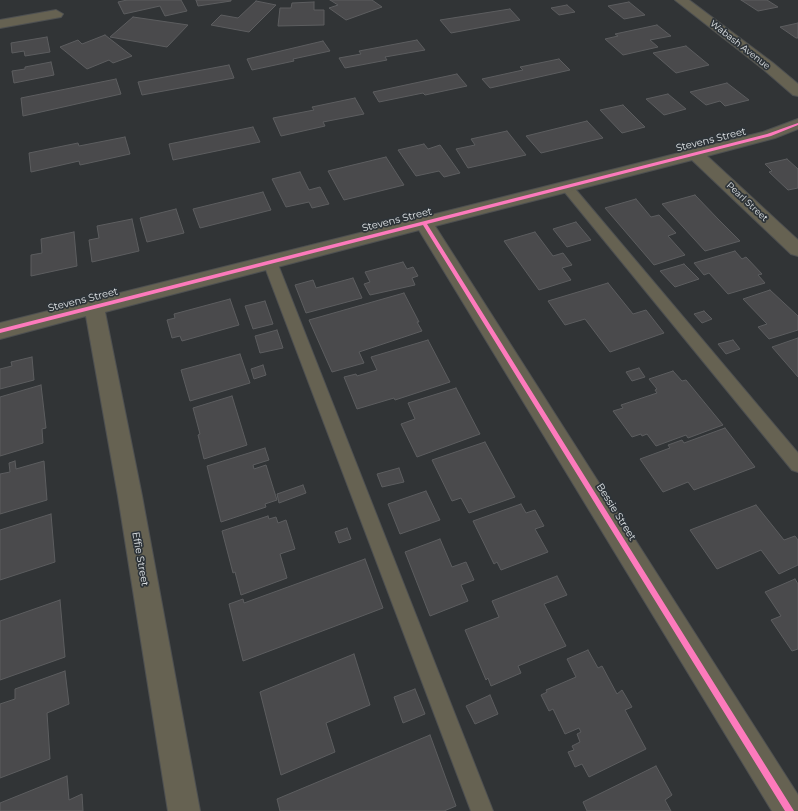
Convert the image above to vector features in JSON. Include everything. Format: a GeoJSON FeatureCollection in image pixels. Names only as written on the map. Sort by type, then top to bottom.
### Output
{"type":"FeatureCollection","features":[{"type":"Feature","properties":{"kind":"street","name":"Wabash Avenue"},"geometry":{"type":"LineString","coordinates":[[681,0],[768,66],[798,92]]}},
{"type":"Feature","properties":{"kind":"street"},"geometry":{"type":"LineString","coordinates":[[0,24],[56,14]]}},
{"type":"Feature","properties":{"kind":"street","name":"Stevens Street"},"geometry":{"type":"LineString","coordinates":[[0,331],[696,154],[769,135],[798,124]]}},
{"type":"Feature","properties":{"kind":"street","name":"Pearl Street"},"geometry":{"type":"LineString","coordinates":[[696,154],[798,250]]}},
{"type":"Feature","properties":{"kind":"street","name":"Bessie Street"},"geometry":{"type":"LineString","coordinates":[[424,223],[790,811]]}},
{"type":"Feature","properties":{"kind":"street","name":"Effie Street"},"geometry":{"type":"LineString","coordinates":[[94,307],[130,496],[184,811]]}},
{"type":"Feature","properties":{"kind":"lane"},"geometry":{"type":"LineString","coordinates":[[567,187],[798,465]]}},
{"type":"Feature","properties":{"kind":"lane"},"geometry":{"type":"LineString","coordinates":[[270,262],[482,811]]}},
{"type":"Feature","properties":{"kind":"building"},"geometry":{"type":"Polygon","coordinates":[[[127,0],[181,0],[187,11],[165,16],[160,6],[124,14],[118,2],[127,0]]]}},
{"type":"Feature","properties":{"kind":"building"},"geometry":{"type":"Polygon","coordinates":[[[196,0],[231,0],[231,1],[198,6],[196,0]]]}},
{"type":"Feature","properties":{"kind":"building"},"geometry":{"type":"Polygon","coordinates":[[[330,0],[372,0],[382,7],[346,20],[329,8],[338,5],[330,0]]]}},
{"type":"Feature","properties":{"kind":"building"},"geometry":{"type":"Polygon","coordinates":[[[741,0],[767,0],[778,7],[758,11],[741,0]]]}},
{"type":"Feature","properties":{"kind":"building"},"geometry":{"type":"Polygon","coordinates":[[[256,1],[276,5],[249,32],[211,25],[221,15],[238,18],[256,1]]]}},
{"type":"Feature","properties":{"kind":"building"},"geometry":{"type":"Polygon","coordinates":[[[314,2],[314,10],[324,10],[324,25],[278,26],[280,8],[291,8],[292,3],[314,2]]]}},
{"type":"Feature","properties":{"kind":"building"},"geometry":{"type":"Polygon","coordinates":[[[629,2],[645,15],[624,19],[608,6],[629,2]]]}},
{"type":"Feature","properties":{"kind":"building"},"geometry":{"type":"Polygon","coordinates":[[[567,5],[575,12],[559,15],[551,8],[567,5]]]}},
{"type":"Feature","properties":{"kind":"building"},"geometry":{"type":"Polygon","coordinates":[[[510,9],[520,20],[451,33],[440,20],[510,9]]]}},
{"type":"Feature","properties":{"kind":"building"},"geometry":{"type":"Polygon","coordinates":[[[133,17],[188,25],[167,47],[110,37],[133,17]]]}},
{"type":"Feature","properties":{"kind":"building"},"geometry":{"type":"Polygon","coordinates":[[[798,23],[798,38],[780,27],[798,23]]]}},
{"type":"Feature","properties":{"kind":"building"},"geometry":{"type":"Polygon","coordinates":[[[657,25],[671,36],[650,40],[658,47],[623,55],[605,39],[618,36],[615,34],[657,25]]]}},
{"type":"Feature","properties":{"kind":"building"},"geometry":{"type":"Polygon","coordinates":[[[105,35],[132,56],[113,63],[109,60],[87,69],[60,47],[78,40],[82,44],[105,35]]]}},
{"type":"Feature","properties":{"kind":"building"},"geometry":{"type":"Polygon","coordinates":[[[47,37],[50,52],[25,56],[24,51],[12,53],[11,43],[47,37]]]}},
{"type":"Feature","properties":{"kind":"building"},"geometry":{"type":"Polygon","coordinates":[[[417,40],[425,50],[385,57],[387,60],[345,68],[339,58],[361,54],[359,51],[417,40]]]}},
{"type":"Feature","properties":{"kind":"building"},"geometry":{"type":"Polygon","coordinates":[[[323,41],[330,51],[293,59],[294,61],[252,70],[247,59],[323,41]]]}},
{"type":"Feature","properties":{"kind":"building"},"geometry":{"type":"Polygon","coordinates":[[[686,46],[709,65],[676,73],[653,53],[686,46]]]}},
{"type":"Feature","properties":{"kind":"building"},"geometry":{"type":"Polygon","coordinates":[[[559,59],[570,70],[490,88],[482,79],[523,70],[520,67],[559,59]]]}},
{"type":"Feature","properties":{"kind":"building"},"geometry":{"type":"Polygon","coordinates":[[[51,62],[54,75],[14,83],[12,71],[51,62]]]}},
{"type":"Feature","properties":{"kind":"building"},"geometry":{"type":"Polygon","coordinates":[[[229,65],[234,78],[142,95],[138,82],[229,65]]]}},
{"type":"Feature","properties":{"kind":"building"},"geometry":{"type":"Polygon","coordinates":[[[457,74],[467,86],[425,95],[423,93],[379,102],[373,92],[457,74]]]}},
{"type":"Feature","properties":{"kind":"building"},"geometry":{"type":"Polygon","coordinates":[[[116,79],[121,94],[23,116],[21,98],[116,79]]]}},
{"type":"Feature","properties":{"kind":"building"},"geometry":{"type":"Polygon","coordinates":[[[727,83],[749,100],[725,106],[720,101],[706,105],[690,92],[727,83]]]}},
{"type":"Feature","properties":{"kind":"building"},"geometry":{"type":"Polygon","coordinates":[[[668,94],[686,109],[664,115],[646,99],[668,94]]]}},
{"type":"Feature","properties":{"kind":"building"},"geometry":{"type":"Polygon","coordinates":[[[355,98],[364,114],[323,122],[325,126],[281,136],[273,118],[314,110],[312,107],[355,98]]]}},
{"type":"Feature","properties":{"kind":"building"},"geometry":{"type":"Polygon","coordinates":[[[623,105],[645,127],[622,133],[600,110],[623,105]]]}},
{"type":"Feature","properties":{"kind":"building"},"geometry":{"type":"Polygon","coordinates":[[[587,121],[603,138],[541,153],[526,136],[587,121]]]}},
{"type":"Feature","properties":{"kind":"building"},"geometry":{"type":"Polygon","coordinates":[[[253,127],[260,142],[173,160],[169,144],[253,127]]]}},
{"type":"Feature","properties":{"kind":"building"},"geometry":{"type":"Polygon","coordinates":[[[507,131],[526,155],[468,168],[456,149],[475,145],[471,139],[507,131]]]}},
{"type":"Feature","properties":{"kind":"building"},"geometry":{"type":"Polygon","coordinates":[[[125,137],[130,154],[80,165],[79,161],[31,172],[29,153],[78,143],[79,146],[125,137]]]}},
{"type":"Feature","properties":{"kind":"building"},"geometry":{"type":"Polygon","coordinates":[[[424,144],[428,149],[440,145],[460,173],[444,177],[439,171],[416,176],[398,150],[424,144]]]}},
{"type":"Feature","properties":{"kind":"building"},"geometry":{"type":"Polygon","coordinates":[[[386,157],[404,185],[344,200],[328,171],[386,157]]]}},
{"type":"Feature","properties":{"kind":"building"},"geometry":{"type":"Polygon","coordinates":[[[787,159],[798,169],[798,188],[788,190],[769,172],[772,171],[765,164],[787,159]]]}},
{"type":"Feature","properties":{"kind":"building"},"geometry":{"type":"Polygon","coordinates":[[[300,172],[309,190],[320,187],[329,204],[312,208],[309,202],[286,207],[272,179],[300,172]]]}},
{"type":"Feature","properties":{"kind":"building"},"geometry":{"type":"Polygon","coordinates":[[[263,192],[271,210],[200,228],[193,209],[263,192]]]}},
{"type":"Feature","properties":{"kind":"building"},"geometry":{"type":"Polygon","coordinates":[[[695,195],[740,241],[705,251],[662,204],[695,195]]]}},
{"type":"Feature","properties":{"kind":"building"},"geometry":{"type":"Polygon","coordinates":[[[636,199],[651,217],[659,215],[676,233],[668,236],[685,255],[654,265],[605,208],[636,199]]]}},
{"type":"Feature","properties":{"kind":"building"},"geometry":{"type":"Polygon","coordinates":[[[176,209],[184,233],[147,242],[140,218],[176,209]]]}},
{"type":"Feature","properties":{"kind":"building"},"geometry":{"type":"Polygon","coordinates":[[[132,219],[139,251],[92,262],[89,240],[99,238],[97,226],[132,219]]]}},
{"type":"Feature","properties":{"kind":"building"},"geometry":{"type":"Polygon","coordinates":[[[576,222],[591,240],[567,247],[553,229],[576,222]]]}},
{"type":"Feature","properties":{"kind":"building"},"geometry":{"type":"Polygon","coordinates":[[[74,232],[77,266],[31,276],[31,255],[42,253],[41,239],[74,232]]]}},
{"type":"Feature","properties":{"kind":"building"},"geometry":{"type":"Polygon","coordinates":[[[535,232],[553,256],[563,253],[572,265],[562,268],[571,280],[539,290],[504,241],[535,232]]]}},
{"type":"Feature","properties":{"kind":"building"},"geometry":{"type":"Polygon","coordinates":[[[735,251],[742,259],[746,257],[762,274],[758,275],[765,283],[728,294],[709,273],[704,275],[694,263],[735,251]]]}},
{"type":"Feature","properties":{"kind":"building"},"geometry":{"type":"Polygon","coordinates":[[[403,262],[407,269],[413,267],[418,276],[412,278],[415,285],[370,295],[364,284],[370,282],[365,272],[403,262]]]}},
{"type":"Feature","properties":{"kind":"building"},"geometry":{"type":"Polygon","coordinates":[[[684,264],[699,279],[675,287],[660,271],[684,264]]]}},
{"type":"Feature","properties":{"kind":"building"},"geometry":{"type":"Polygon","coordinates":[[[353,278],[362,298],[306,313],[295,285],[313,280],[316,288],[353,278]]]}},
{"type":"Feature","properties":{"kind":"building"},"geometry":{"type":"Polygon","coordinates":[[[608,283],[633,314],[646,310],[664,333],[610,352],[585,319],[565,325],[548,301],[608,283]]]}},
{"type":"Feature","properties":{"kind":"building"},"geometry":{"type":"Polygon","coordinates":[[[770,290],[798,316],[798,330],[769,339],[758,327],[767,324],[743,299],[770,290]]]}},
{"type":"Feature","properties":{"kind":"building"},"geometry":{"type":"Polygon","coordinates":[[[404,293],[422,331],[359,352],[364,363],[332,372],[309,320],[404,293]]]}},
{"type":"Feature","properties":{"kind":"building"},"geometry":{"type":"Polygon","coordinates":[[[230,299],[239,325],[182,341],[180,336],[172,338],[167,320],[175,318],[174,314],[230,299]]]}},
{"type":"Feature","properties":{"kind":"building"},"geometry":{"type":"Polygon","coordinates":[[[265,301],[273,324],[253,329],[245,306],[265,301]]]}},
{"type":"Feature","properties":{"kind":"building"},"geometry":{"type":"Polygon","coordinates":[[[704,311],[712,319],[702,323],[694,314],[704,311]]]}},
{"type":"Feature","properties":{"kind":"building"},"geometry":{"type":"Polygon","coordinates":[[[277,330],[283,348],[260,353],[255,336],[277,330]]]}},
{"type":"Feature","properties":{"kind":"building"},"geometry":{"type":"Polygon","coordinates":[[[798,338],[798,377],[772,347],[798,338]]]}},
{"type":"Feature","properties":{"kind":"building"},"geometry":{"type":"Polygon","coordinates":[[[428,340],[450,382],[395,400],[394,398],[357,409],[344,377],[356,374],[357,376],[377,370],[371,357],[428,340]]]}},
{"type":"Feature","properties":{"kind":"building"},"geometry":{"type":"Polygon","coordinates":[[[733,340],[740,349],[726,354],[718,344],[733,340]]]}},
{"type":"Feature","properties":{"kind":"building"},"geometry":{"type":"Polygon","coordinates":[[[240,354],[250,383],[190,401],[181,370],[240,354]]]}},
{"type":"Feature","properties":{"kind":"building"},"geometry":{"type":"Polygon","coordinates":[[[32,357],[34,380],[0,389],[0,369],[12,366],[11,362],[32,357]]]}},
{"type":"Feature","properties":{"kind":"building"},"geometry":{"type":"Polygon","coordinates":[[[263,365],[266,375],[254,379],[251,369],[263,365]]]}},
{"type":"Feature","properties":{"kind":"building"},"geometry":{"type":"Polygon","coordinates":[[[639,368],[645,377],[632,381],[626,372],[639,368]]]}},
{"type":"Feature","properties":{"kind":"building"},"geometry":{"type":"Polygon","coordinates":[[[673,371],[682,381],[686,380],[723,425],[688,438],[686,435],[656,446],[647,434],[632,437],[613,411],[623,408],[621,405],[657,393],[655,390],[657,389],[649,379],[673,371]]]}},
{"type":"Feature","properties":{"kind":"building"},"geometry":{"type":"Polygon","coordinates":[[[41,385],[46,428],[42,429],[43,443],[0,456],[0,397],[41,385]]]}},
{"type":"Feature","properties":{"kind":"building"},"geometry":{"type":"Polygon","coordinates":[[[456,388],[480,434],[417,457],[401,424],[415,419],[408,403],[456,388]]]}},
{"type":"Feature","properties":{"kind":"building"},"geometry":{"type":"Polygon","coordinates":[[[232,396],[247,445],[204,459],[198,435],[200,434],[193,408],[232,396]]]}},
{"type":"Feature","properties":{"kind":"building"},"geometry":{"type":"Polygon","coordinates":[[[725,428],[755,467],[694,490],[688,482],[663,492],[640,459],[670,448],[668,445],[682,440],[684,443],[725,428]]]}},
{"type":"Feature","properties":{"kind":"building"},"geometry":{"type":"Polygon","coordinates":[[[485,442],[515,497],[469,513],[461,498],[452,501],[432,460],[485,442]]]}},
{"type":"Feature","properties":{"kind":"building"},"geometry":{"type":"Polygon","coordinates":[[[265,448],[269,460],[253,465],[254,469],[266,465],[277,500],[265,504],[266,507],[221,522],[207,466],[265,448]]]}},
{"type":"Feature","properties":{"kind":"building"},"geometry":{"type":"Polygon","coordinates":[[[15,461],[16,469],[44,461],[47,500],[0,514],[0,474],[10,472],[9,463],[15,461]]]}},
{"type":"Feature","properties":{"kind":"building"},"geometry":{"type":"Polygon","coordinates":[[[399,468],[404,482],[382,487],[377,474],[399,468]]]}},
{"type":"Feature","properties":{"kind":"building"},"geometry":{"type":"Polygon","coordinates":[[[303,485],[306,493],[279,503],[277,494],[303,485]]]}},
{"type":"Feature","properties":{"kind":"building"},"geometry":{"type":"Polygon","coordinates":[[[426,491],[440,520],[400,534],[388,504],[426,491]]]}},
{"type":"Feature","properties":{"kind":"building"},"geometry":{"type":"Polygon","coordinates":[[[521,504],[526,513],[535,510],[544,526],[535,529],[548,552],[501,570],[497,562],[494,564],[473,521],[521,504]]]}},
{"type":"Feature","properties":{"kind":"building"},"geometry":{"type":"Polygon","coordinates":[[[756,505],[784,540],[795,536],[798,540],[798,565],[779,574],[761,550],[717,569],[690,530],[756,505]]]}},
{"type":"Feature","properties":{"kind":"building"},"geometry":{"type":"Polygon","coordinates":[[[51,514],[55,562],[0,580],[0,530],[51,514]]]}},
{"type":"Feature","properties":{"kind":"building"},"geometry":{"type":"Polygon","coordinates":[[[268,516],[269,519],[276,517],[278,523],[286,520],[295,549],[280,554],[287,578],[241,595],[235,572],[233,573],[222,531],[268,516]]]}},
{"type":"Feature","properties":{"kind":"building"},"geometry":{"type":"Polygon","coordinates":[[[347,528],[351,539],[339,543],[335,532],[347,528]]]}},
{"type":"Feature","properties":{"kind":"building"},"geometry":{"type":"Polygon","coordinates":[[[440,539],[452,567],[466,562],[474,580],[461,585],[468,601],[430,616],[405,552],[440,539]]]}},
{"type":"Feature","properties":{"kind":"building"},"geometry":{"type":"Polygon","coordinates":[[[365,559],[383,608],[243,661],[229,604],[243,599],[244,603],[365,559]]]}},
{"type":"Feature","properties":{"kind":"building"},"geometry":{"type":"Polygon","coordinates":[[[557,576],[567,595],[544,604],[566,646],[518,666],[521,673],[491,686],[488,678],[486,680],[465,630],[499,617],[492,601],[557,576]]]}},
{"type":"Feature","properties":{"kind":"building"},"geometry":{"type":"Polygon","coordinates":[[[795,579],[798,584],[798,649],[792,651],[771,620],[781,616],[765,592],[795,579]]]}},
{"type":"Feature","properties":{"kind":"building"},"geometry":{"type":"Polygon","coordinates":[[[60,600],[65,657],[0,680],[0,621],[60,600]]]}},
{"type":"Feature","properties":{"kind":"building"},"geometry":{"type":"Polygon","coordinates":[[[588,650],[598,668],[602,666],[617,694],[622,690],[632,707],[625,710],[646,749],[589,777],[582,764],[575,767],[568,752],[574,750],[572,746],[580,742],[577,734],[581,732],[579,728],[565,734],[553,709],[549,711],[541,695],[547,692],[546,690],[576,677],[567,659],[588,650]]]}},
{"type":"Feature","properties":{"kind":"building"},"geometry":{"type":"Polygon","coordinates":[[[354,654],[370,705],[326,723],[335,752],[281,775],[260,692],[354,654]]]}},
{"type":"Feature","properties":{"kind":"building"},"geometry":{"type":"Polygon","coordinates":[[[65,671],[69,704],[47,713],[50,759],[0,778],[0,704],[15,699],[15,689],[65,671]]]}},
{"type":"Feature","properties":{"kind":"building"},"geometry":{"type":"Polygon","coordinates":[[[415,689],[425,714],[403,723],[394,697],[415,689]]]}},
{"type":"Feature","properties":{"kind":"building"},"geometry":{"type":"Polygon","coordinates":[[[490,695],[498,714],[475,724],[466,706],[490,695]]]}},
{"type":"Feature","properties":{"kind":"building"},"geometry":{"type":"Polygon","coordinates":[[[430,735],[456,806],[444,811],[280,811],[277,799],[430,735]]]}},
{"type":"Feature","properties":{"kind":"building"},"geometry":{"type":"Polygon","coordinates":[[[656,766],[672,795],[665,800],[671,811],[587,811],[583,802],[656,766]]]}},
{"type":"Feature","properties":{"kind":"building"},"geometry":{"type":"Polygon","coordinates":[[[67,776],[69,800],[82,794],[83,811],[0,811],[0,803],[67,776]]]}},
{"type":"Feature","properties":{"kind":"cycle path"},"geometry":{"type":"LineString","coordinates":[[0,331],[769,135],[798,124]]}},
{"type":"Feature","properties":{"kind":"cycle path"},"geometry":{"type":"LineString","coordinates":[[424,223],[790,811]]}}]}
